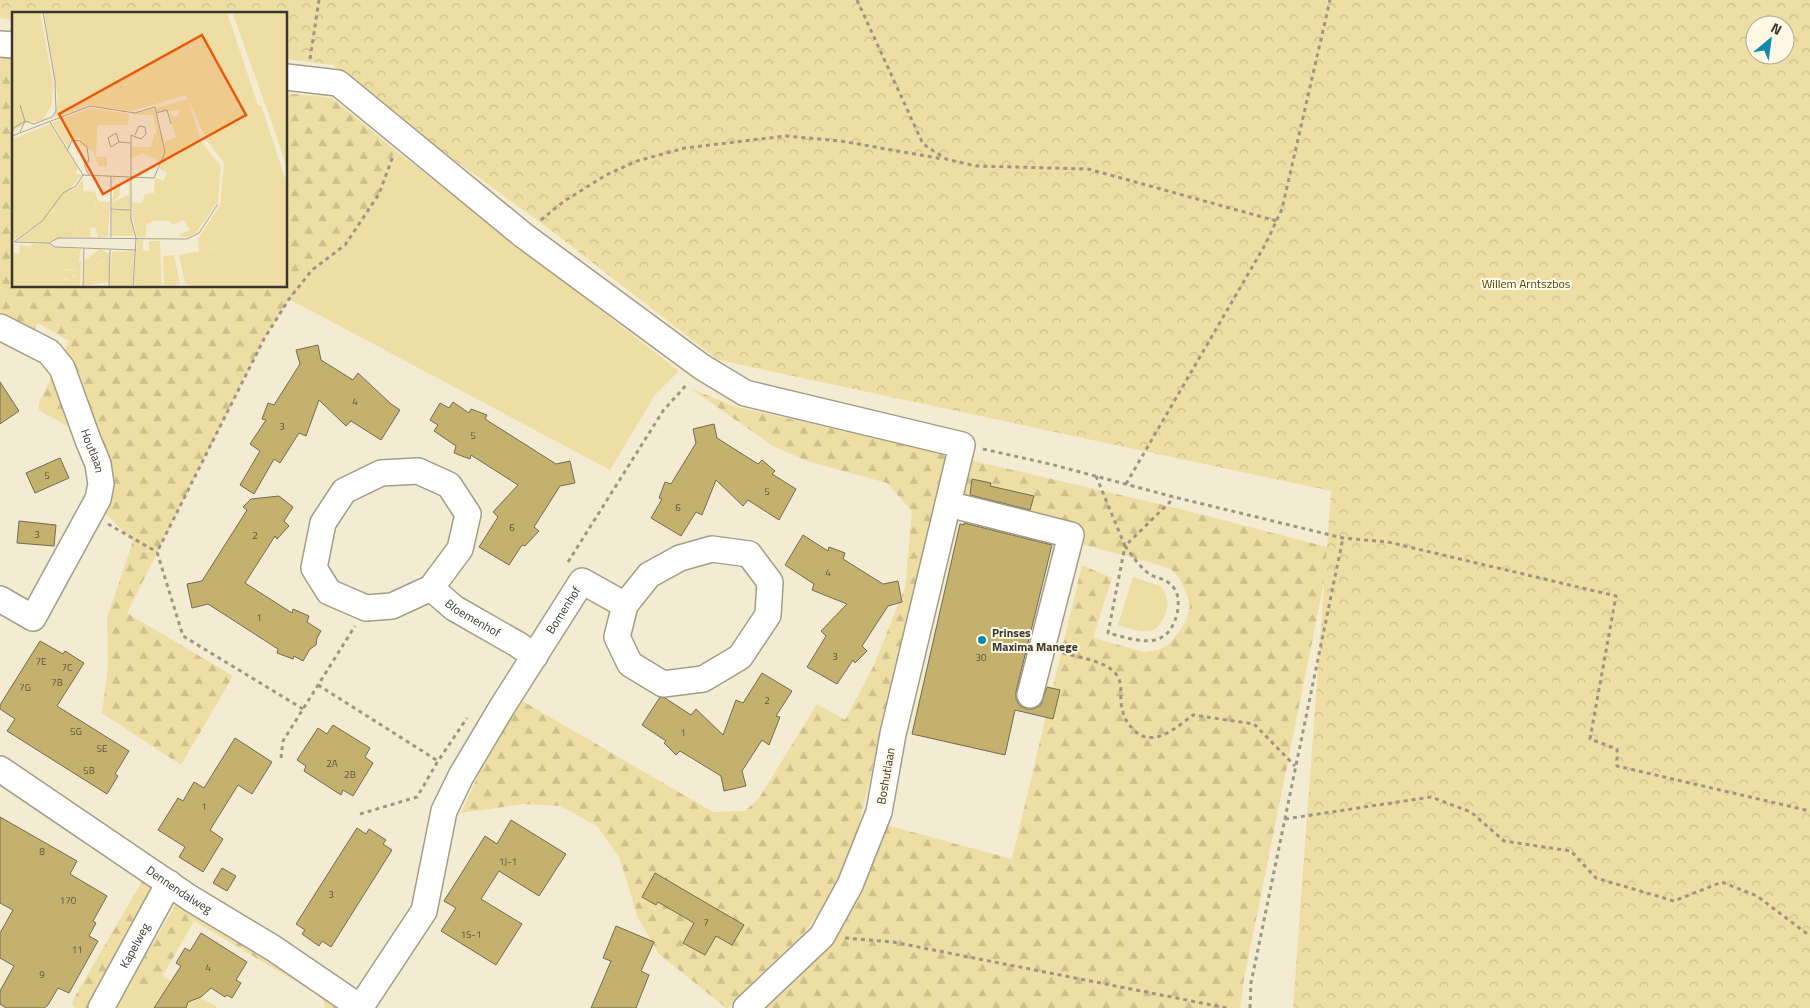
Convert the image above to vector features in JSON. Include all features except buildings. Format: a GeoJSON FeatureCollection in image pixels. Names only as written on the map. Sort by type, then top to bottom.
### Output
{"type":"FeatureCollection","features":[{"type":"Feature","properties":{"kind":"lane"},"geometry":{"type":"LineString","coordinates":[[296,78],[338,83],[523,235],[702,367],[745,393],[962,444]]}},
{"type":"Feature","properties":{"kind":"lane","name":"Houtlaan"},"geometry":{"type":"LineString","coordinates":[[0,327],[49,352],[62,368],[98,464],[101,484],[98,499],[33,618],[0,599]]}},
{"type":"Feature","properties":{"kind":"lane","name":"Boshutlaan"},"geometry":{"type":"LineString","coordinates":[[746,1008],[822,936],[850,885],[879,812],[894,734],[962,444]]}},
{"type":"Feature","properties":{"kind":"lane"},"geometry":{"type":"LineString","coordinates":[[418,471],[449,485],[468,514],[460,549],[431,588],[392,606],[366,608],[329,592],[314,568],[323,522],[344,491],[381,473],[418,471]]}},
{"type":"Feature","properties":{"kind":"lane"},"geometry":{"type":"LineString","coordinates":[[948,504],[1071,535],[1030,695]]}},
{"type":"Feature","properties":{"kind":"lane"},"geometry":{"type":"LineString","coordinates":[[712,549],[749,554],[770,582],[768,616],[740,658],[703,679],[663,684],[630,664],[617,637],[625,605],[649,575],[680,558],[712,549]]}},
{"type":"Feature","properties":{"kind":"lane","name":"Bomenhof"},"geometry":{"type":"LineString","coordinates":[[526,650],[582,581],[625,605]]}},
{"type":"Feature","properties":{"kind":"lane","name":"Bloemenhof"},"geometry":{"type":"LineString","coordinates":[[431,588],[454,608],[526,650]]}},
{"type":"Feature","properties":{"kind":"lane"},"geometry":{"type":"LineString","coordinates":[[361,1008],[424,911],[444,811],[526,650]]}},
{"type":"Feature","properties":{"kind":"lane","name":"Dennendalweg"},"geometry":{"type":"LineString","coordinates":[[0,769],[169,883],[273,948],[361,1008]]}},
{"type":"Feature","properties":{"kind":"lane","name":"Kapelweg"},"geometry":{"type":"LineString","coordinates":[[101,1008],[169,883]]}},
{"type":"Feature","properties":{"kind":"path"},"geometry":{"type":"LineString","coordinates":[[296,78],[319,0]]}},
{"type":"Feature","properties":{"kind":"path"},"geometry":{"type":"LineString","coordinates":[[857,0],[922,144],[946,159]]}},
{"type":"Feature","properties":{"kind":"path"},"geometry":{"type":"LineString","coordinates":[[1126,484],[1265,245],[1277,221],[1282,209],[1330,0]]}},
{"type":"Feature","properties":{"kind":"path"},"geometry":{"type":"LineString","coordinates":[[303,709],[182,636],[158,552],[264,339],[289,299],[312,270],[345,244],[379,194],[401,134]]}},
{"type":"Feature","properties":{"kind":"path"},"geometry":{"type":"LineString","coordinates":[[523,235],[563,202],[606,175],[637,161],[685,148],[786,136],[840,141],[976,166],[1088,170],[1277,221]]}},
{"type":"Feature","properties":{"kind":"path"},"geometry":{"type":"LineString","coordinates":[[564,569],[663,411],[702,367]]}},
{"type":"Feature","properties":{"kind":"path"},"geometry":{"type":"LineString","coordinates":[[962,444],[1343,538],[1388,542],[1616,596],[1590,739],[1617,749],[1617,766],[1810,811]]}},
{"type":"Feature","properties":{"kind":"path"},"geometry":{"type":"LineString","coordinates":[[1096,476],[1125,546],[1148,573],[1164,579],[1175,590],[1179,604],[1175,620],[1166,634],[1157,640],[1140,640],[1108,633],[1125,546],[1174,497]]}},
{"type":"Feature","properties":{"kind":"path"},"geometry":{"type":"LineString","coordinates":[[90,514],[158,552]]}},
{"type":"Feature","properties":{"kind":"path"},"geometry":{"type":"LineString","coordinates":[[1250,1008],[1251,983],[1343,538]]}},
{"type":"Feature","properties":{"kind":"path"},"geometry":{"type":"LineString","coordinates":[[281,758],[283,741],[366,608]]}},
{"type":"Feature","properties":{"kind":"path"},"geometry":{"type":"LineString","coordinates":[[1042,646],[1105,665],[1116,675],[1122,688],[1121,701],[1124,720],[1140,736],[1156,738],[1174,730],[1193,715],[1254,724],[1296,767]]}},
{"type":"Feature","properties":{"kind":"path"},"geometry":{"type":"LineString","coordinates":[[318,685],[461,776]]}},
{"type":"Feature","properties":{"kind":"path"},"geometry":{"type":"LineString","coordinates":[[360,814],[417,797],[438,761],[470,714]]}},
{"type":"Feature","properties":{"kind":"path"},"geometry":{"type":"LineString","coordinates":[[1285,819],[1431,797],[1471,812],[1504,841],[1571,851],[1596,878],[1674,901],[1722,882],[1757,896],[1810,936]]}},
{"type":"Feature","properties":{"kind":"path"},"geometry":{"type":"LineString","coordinates":[[822,936],[893,942],[1227,1008]]}},
{"type":"Feature","properties":{"kind":"green space","name":"Willem Arntszbos"},"geometry":{"type":"Polygon","coordinates":[[[0,0],[1810,0],[1810,1008],[1293,1008],[1331,491],[718,360],[544,225],[442,151],[333,65],[288,59],[288,12],[12,12],[12,20],[0,18],[0,0]]]}},
{"type":"Feature","properties":{"kind":"green space"},"geometry":{"type":"Polygon","coordinates":[[[0,56],[12,58],[12,288],[288,288],[288,93],[332,98],[395,150],[379,194],[345,245],[312,270],[289,299],[264,339],[127,613],[233,676],[181,765],[102,713],[108,667],[107,618],[133,541],[93,501],[83,435],[39,410],[39,403],[69,341],[38,323],[33,332],[0,312],[0,56]]]}},
{"type":"Feature","properties":{"kind":"green space"},"geometry":{"type":"Polygon","coordinates":[[[395,150],[679,371],[655,395],[610,470],[289,299],[312,270],[345,244],[379,194],[395,150]]]}},
{"type":"Feature","properties":{"kind":"green space"},"geometry":{"type":"Polygon","coordinates":[[[690,388],[733,406],[948,455],[852,853],[832,894],[804,933],[728,1008],[659,954],[638,918],[620,859],[597,826],[560,806],[523,804],[461,813],[498,732],[519,699],[713,812],[745,811],[759,798],[817,704],[845,720],[873,667],[905,588],[912,511],[887,483],[807,461],[773,446],[690,388]]]}},
{"type":"Feature","properties":{"kind":"green space"},"geometry":{"type":"Polygon","coordinates":[[[970,460],[1172,507],[1331,548],[1244,979],[1240,1008],[759,1008],[882,824],[1012,859],[1082,565],[1112,578],[1093,638],[1144,652],[1158,650],[1169,644],[1186,621],[1190,606],[1187,595],[1180,579],[1172,570],[1149,562],[957,512],[970,460]]]}},
{"type":"Feature","properties":{"kind":"green space"},"geometry":{"type":"Polygon","coordinates":[[[1133,577],[1160,586],[1166,595],[1168,604],[1166,613],[1159,626],[1149,631],[1140,631],[1118,625],[1133,577]]]}},
{"type":"Feature","properties":{"kind":"green space"},"geometry":{"type":"Polygon","coordinates":[[[147,873],[167,885],[96,1008],[75,1008],[72,1004],[74,998],[147,873]]]}},
{"type":"Feature","properties":{"kind":"green space"},"geometry":{"type":"Polygon","coordinates":[[[183,892],[343,1008],[325,1008],[324,1001],[315,993],[194,921],[151,996],[129,984],[183,892]]]}},
{"type":"Feature","properties":{"kind":"green space"},"geometry":{"type":"Polygon","coordinates":[[[162,976],[217,1008],[114,1008],[129,984],[151,996],[162,976]]]}},
{"type":"Feature","properties":{"kind":"place","name":"Prinses Maxima Manege"},"geometry":{"type":"Point","coordinates":[982,640]}}]}
